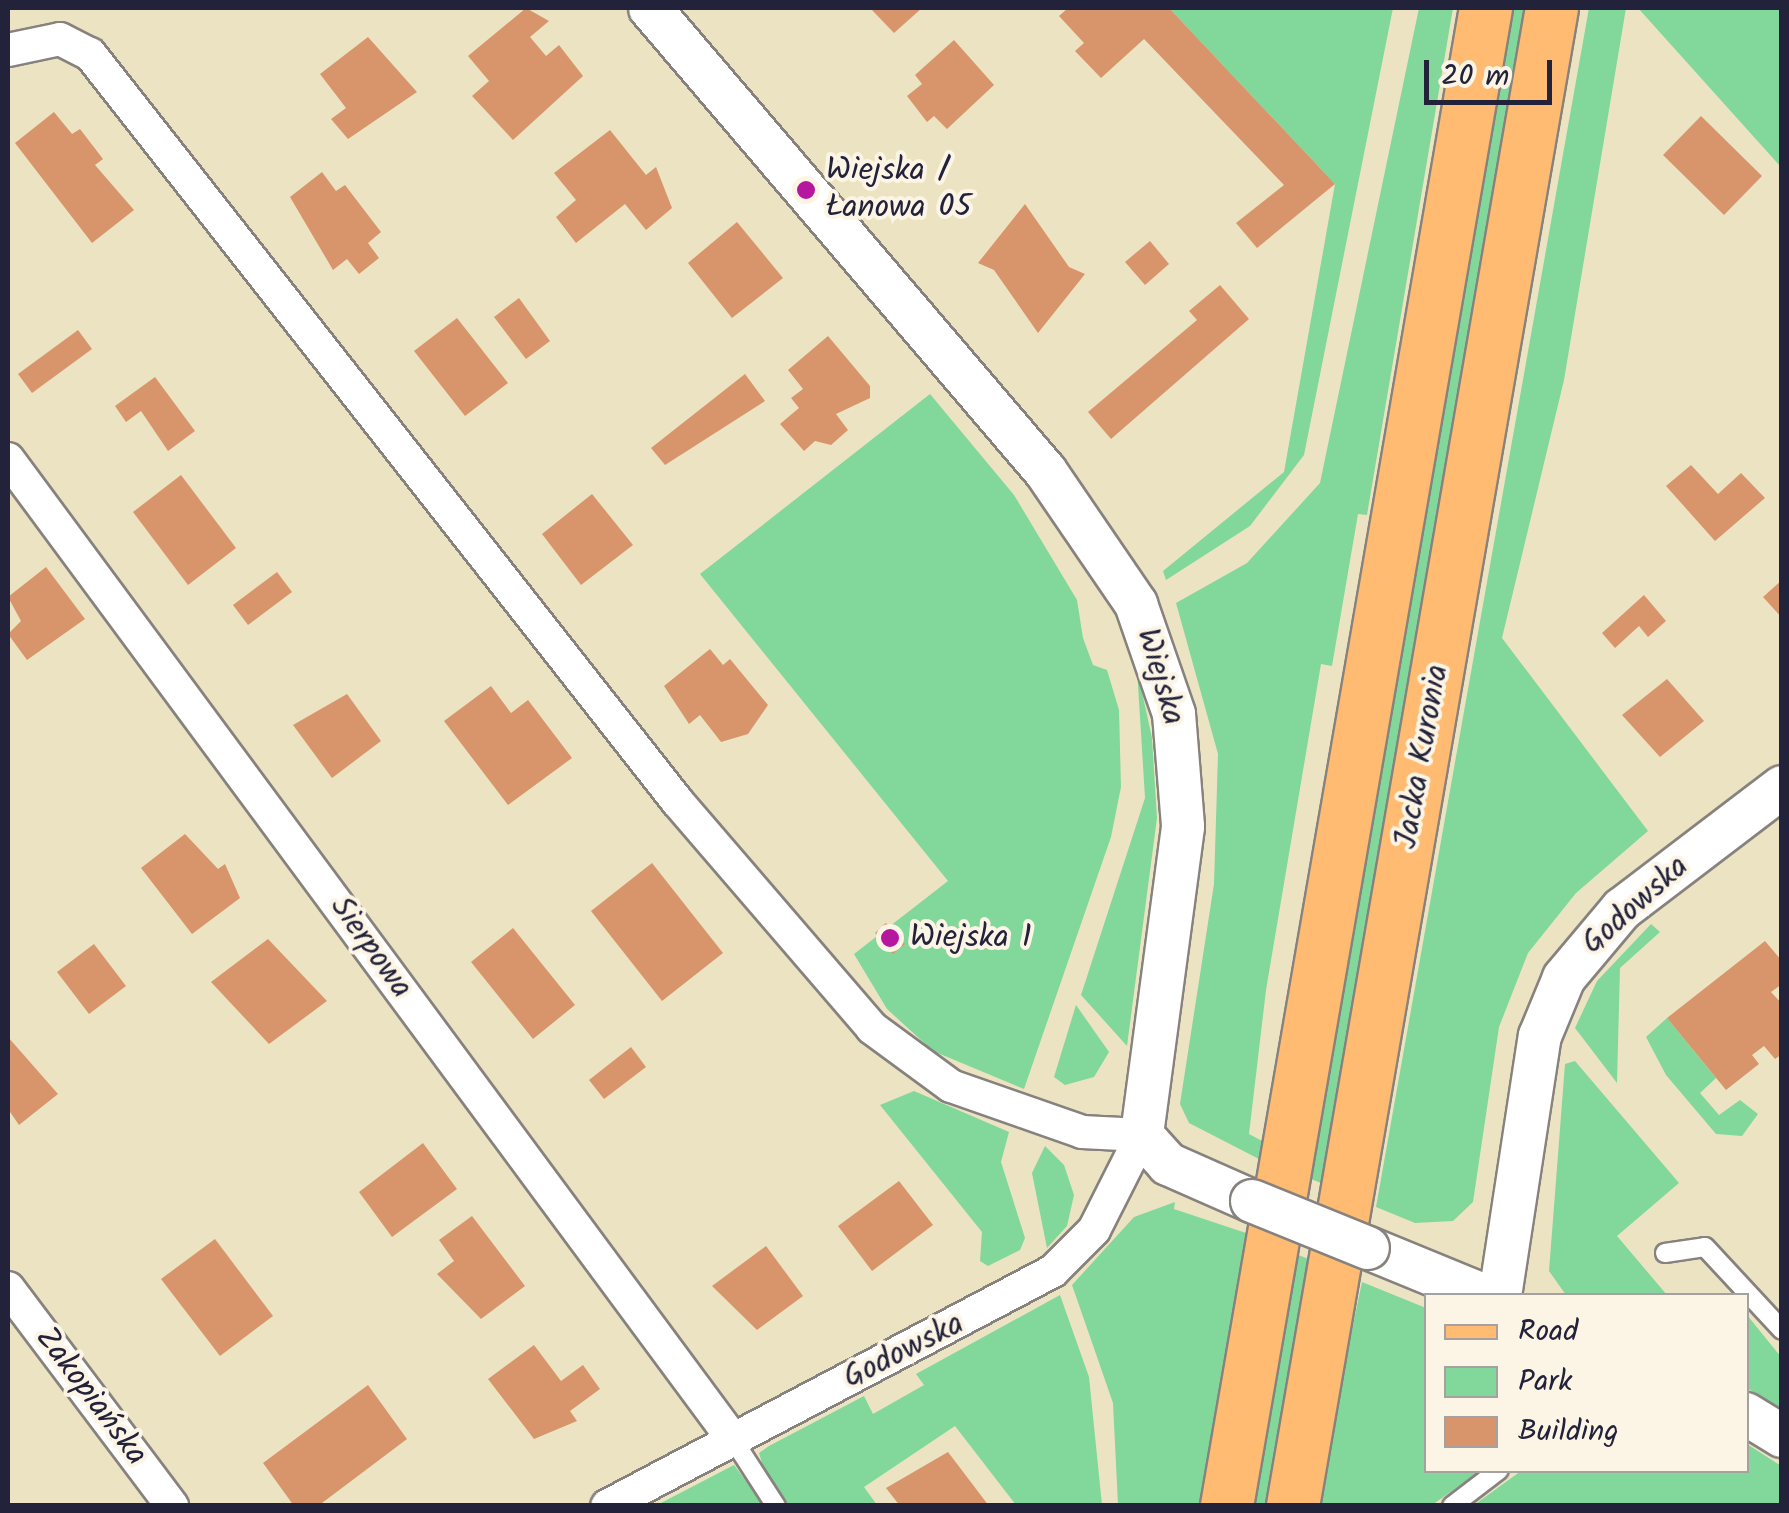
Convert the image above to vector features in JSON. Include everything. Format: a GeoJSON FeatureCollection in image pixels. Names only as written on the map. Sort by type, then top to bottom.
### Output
{"type":"FeatureCollection","features":[{"type":"Feature","properties":{"kind":"main road","name":"Jacka Kuronia"},"geometry":{"type":"LineString","coordinates":[[1227,1506],[1486,8]]}},
{"type":"Feature","properties":{"kind":"main road","name":"Jacka Kuronia"},"geometry":{"type":"LineString","coordinates":[[1292,1506],[1552,8]]}},
{"type":"Feature","properties":{"kind":"street","name":"Wiejska"},"geometry":{"type":"LineString","coordinates":[[650,8],[1046,472],[1136,604],[1174,714],[1183,826],[1142,1135]]}},
{"type":"Feature","properties":{"kind":"street"},"geometry":{"type":"LineString","coordinates":[[8,50],[60,39],[90,54],[677,801],[872,1028],[951,1086],[1082,1132],[1142,1135],[1168,1164],[1478,1293]]}},
{"type":"Feature","properties":{"kind":"street","name":"Sierpowa"},"geometry":{"type":"LineString","coordinates":[[8,458],[732,1438]]}},
{"type":"Feature","properties":{"kind":"street","name":"Godowska"},"geometry":{"type":"LineString","coordinates":[[1500,1293],[1540,1036],[1564,978],[1622,909],[1782,787]]}},
{"type":"Feature","properties":{"kind":"street","name":"Godowska"},"geometry":{"type":"LineString","coordinates":[[608,1506],[1053,1271],[1094,1230],[1142,1135]]}},
{"type":"Feature","properties":{"kind":"street","name":"Zakopiańska"},"geometry":{"type":"LineString","coordinates":[[8,1288],[172,1506]]}},
{"type":"Feature","properties":{"kind":"street"},"geometry":{"type":"LineString","coordinates":[[1749,1416],[1782,1436]]}},
{"type":"Feature","properties":{"kind":"lane"},"geometry":{"type":"LineString","coordinates":[[1665,1253],[1705,1247],[1748,1293]]}},
{"type":"Feature","properties":{"kind":"lane"},"geometry":{"type":"LineString","coordinates":[[1749,1294],[1782,1330]]}},
{"type":"Feature","properties":{"kind":"lane"},"geometry":{"type":"LineString","coordinates":[[732,1438],[776,1506]]}},
{"type":"Feature","properties":{"kind":"lane"},"geometry":{"type":"LineString","coordinates":[[1452,1506],[1495,1473]]}},
{"type":"Feature","properties":{"kind":"green space"},"geometry":{"type":"Polygon","coordinates":[[[1169,8],[1393,8],[1304,455],[1250,526],[1166,580],[1163,571],[1284,472],[1335,184],[1169,8]]]}},
{"type":"Feature","properties":{"kind":"green space"},"geometry":{"type":"Polygon","coordinates":[[[1419,8],[1453,8],[1367,515],[1358,514],[1332,666],[1321,664],[1266,990],[1249,1134],[1262,1141],[1259,1159],[1189,1123],[1180,1104],[1214,884],[1218,754],[1176,603],[1247,563],[1320,483],[1419,8]]]}},
{"type":"Feature","properties":{"kind":"green space"},"geometry":{"type":"Polygon","coordinates":[[[1511,8],[1528,8],[1326,1185],[1306,1177],[1511,8]]]}},
{"type":"Feature","properties":{"kind":"green space"},"geometry":{"type":"Polygon","coordinates":[[[1589,8],[1626,8],[1564,380],[1502,638],[1648,831],[1576,893],[1528,953],[1499,1027],[1473,1202],[1453,1221],[1415,1223],[1376,1207],[1589,8]]]}},
{"type":"Feature","properties":{"kind":"green space"},"geometry":{"type":"Polygon","coordinates":[[[1638,8],[1781,8],[1781,167],[1638,8]]]}},
{"type":"Feature","properties":{"kind":"green space"},"geometry":{"type":"Polygon","coordinates":[[[930,394],[1014,495],[1077,600],[1083,638],[1093,665],[1107,670],[1119,710],[1121,787],[1111,837],[1024,1089],[933,1051],[887,1009],[854,954],[948,881],[700,574],[930,394]]]}},
{"type":"Feature","properties":{"kind":"green space"},"geometry":{"type":"Polygon","coordinates":[[[1137,669],[1152,738],[1157,818],[1127,1046],[1081,995],[1145,798],[1137,669]]]}},
{"type":"Feature","properties":{"kind":"green space"},"geometry":{"type":"Polygon","coordinates":[[[1651,924],[1660,932],[1620,968],[1617,1083],[1575,1028],[1597,981],[1651,924]]]}},
{"type":"Feature","properties":{"kind":"green space"},"geometry":{"type":"Polygon","coordinates":[[[1076,1005],[1109,1052],[1094,1077],[1065,1085],[1054,1077],[1076,1005]]]}},
{"type":"Feature","properties":{"kind":"green space"},"geometry":{"type":"Polygon","coordinates":[[[1667,1018],[1716,1078],[1700,1093],[1719,1115],[1740,1100],[1758,1114],[1742,1136],[1716,1134],[1666,1075],[1646,1037],[1667,1018]]]}},
{"type":"Feature","properties":{"kind":"green space"},"geometry":{"type":"Polygon","coordinates":[[[1575,1061],[1679,1183],[1617,1236],[1665,1293],[1565,1293],[1549,1271],[1565,1064],[1575,1061]]]}},
{"type":"Feature","properties":{"kind":"green space"},"geometry":{"type":"Polygon","coordinates":[[[914,1091],[1009,1132],[1001,1162],[1025,1238],[1020,1250],[988,1266],[980,1261],[982,1232],[880,1105],[914,1091]]]}},
{"type":"Feature","properties":{"kind":"green space"},"geometry":{"type":"Polygon","coordinates":[[[1045,1146],[1064,1165],[1074,1195],[1067,1226],[1047,1248],[1032,1173],[1045,1146]]]}},
{"type":"Feature","properties":{"kind":"green space"},"geometry":{"type":"Polygon","coordinates":[[[1175,1202],[1174,1209],[1246,1233],[1200,1505],[1118,1505],[1113,1403],[1072,1285],[1134,1217],[1175,1202]]]}},
{"type":"Feature","properties":{"kind":"green space"},"geometry":{"type":"Polygon","coordinates":[[[1291,1252],[1311,1260],[1269,1505],[1248,1506],[1291,1252]]]}},
{"type":"Feature","properties":{"kind":"green space"},"geometry":{"type":"Polygon","coordinates":[[[1362,1282],[1424,1307],[1424,1473],[1477,1473],[1432,1505],[1315,1506],[1362,1282]]]}},
{"type":"Feature","properties":{"kind":"green space"},"geometry":{"type":"Polygon","coordinates":[[[1060,1295],[1089,1377],[1102,1505],[1016,1505],[955,1426],[864,1487],[877,1505],[788,1505],[766,1476],[759,1453],[769,1446],[864,1396],[873,1414],[924,1385],[916,1374],[1060,1295]]]}},
{"type":"Feature","properties":{"kind":"green space"},"geometry":{"type":"Polygon","coordinates":[[[1749,1317],[1781,1357],[1781,1408],[1749,1389],[1749,1317]]]}},
{"type":"Feature","properties":{"kind":"green space"},"geometry":{"type":"Polygon","coordinates":[[[1749,1445],[1781,1466],[1781,1505],[1474,1505],[1518,1473],[1749,1473],[1749,1445]]]}},
{"type":"Feature","properties":{"kind":"green space"},"geometry":{"type":"Polygon","coordinates":[[[734,1465],[764,1505],[659,1504],[734,1465]]]}},
{"type":"Feature","properties":{"kind":"building"},"geometry":{"type":"Polygon","coordinates":[[[526,8],[549,21],[530,37],[546,56],[559,45],[583,76],[513,140],[472,96],[489,81],[468,56],[526,8]]]}},
{"type":"Feature","properties":{"kind":"building"},"geometry":{"type":"Polygon","coordinates":[[[870,8],[922,8],[894,33],[870,8]]]}},
{"type":"Feature","properties":{"kind":"building"},"geometry":{"type":"Polygon","coordinates":[[[1068,8],[1169,8],[1335,184],[1257,248],[1236,223],[1284,185],[1144,39],[1101,78],[1075,51],[1084,43],[1059,16],[1068,8]]]}},
{"type":"Feature","properties":{"kind":"building"},"geometry":{"type":"Polygon","coordinates":[[[368,37],[417,92],[348,139],[331,119],[346,108],[320,74],[368,37]]]}},
{"type":"Feature","properties":{"kind":"building"},"geometry":{"type":"Polygon","coordinates":[[[954,40],[994,85],[947,129],[934,116],[927,122],[907,96],[922,84],[915,75],[954,40]]]}},
{"type":"Feature","properties":{"kind":"building"},"geometry":{"type":"Polygon","coordinates":[[[54,112],[72,134],[80,129],[103,159],[95,165],[134,210],[92,243],[15,143],[54,112]]]}},
{"type":"Feature","properties":{"kind":"building"},"geometry":{"type":"Polygon","coordinates":[[[1701,116],[1762,176],[1724,215],[1663,155],[1701,116]]]}},
{"type":"Feature","properties":{"kind":"building"},"geometry":{"type":"Polygon","coordinates":[[[610,130],[646,175],[656,167],[672,208],[646,230],[625,204],[576,243],[556,217],[576,200],[554,173],[610,130]]]}},
{"type":"Feature","properties":{"kind":"building"},"geometry":{"type":"Polygon","coordinates":[[[322,172],[336,191],[345,185],[381,232],[368,243],[379,258],[359,274],[347,259],[333,270],[290,197],[322,172]]]}},
{"type":"Feature","properties":{"kind":"building"},"geometry":{"type":"Polygon","coordinates":[[[1025,204],[1069,267],[1085,274],[1038,333],[994,270],[978,263],[1025,204]]]}},
{"type":"Feature","properties":{"kind":"building"},"geometry":{"type":"Polygon","coordinates":[[[737,222],[783,278],[732,318],[688,263],[737,222]]]}},
{"type":"Feature","properties":{"kind":"building"},"geometry":{"type":"Polygon","coordinates":[[[1150,241],[1169,264],[1145,285],[1125,262],[1150,241]]]}},
{"type":"Feature","properties":{"kind":"building"},"geometry":{"type":"Polygon","coordinates":[[[1220,285],[1249,319],[1111,439],[1088,412],[1197,320],[1189,311],[1220,285]]]}},
{"type":"Feature","properties":{"kind":"building"},"geometry":{"type":"Polygon","coordinates":[[[519,298],[550,341],[526,359],[494,317],[519,298]]]}},
{"type":"Feature","properties":{"kind":"building"},"geometry":{"type":"Polygon","coordinates":[[[457,318],[508,383],[465,416],[414,351],[457,318]]]}},
{"type":"Feature","properties":{"kind":"building"},"geometry":{"type":"Polygon","coordinates":[[[78,330],[92,349],[32,393],[18,374],[78,330]]]}},
{"type":"Feature","properties":{"kind":"building"},"geometry":{"type":"Polygon","coordinates":[[[828,336],[870,386],[870,398],[836,414],[848,430],[831,445],[815,441],[804,451],[780,424],[799,408],[791,398],[803,389],[788,370],[828,336]]]}},
{"type":"Feature","properties":{"kind":"building"},"geometry":{"type":"Polygon","coordinates":[[[745,374],[765,401],[665,465],[651,448],[745,374]]]}},
{"type":"Feature","properties":{"kind":"building"},"geometry":{"type":"Polygon","coordinates":[[[155,377],[195,431],[168,451],[141,411],[126,422],[115,406],[155,377]]]}},
{"type":"Feature","properties":{"kind":"building"},"geometry":{"type":"Polygon","coordinates":[[[1691,465],[1718,494],[1741,473],[1765,498],[1715,541],[1666,486],[1691,465]]]}},
{"type":"Feature","properties":{"kind":"building"},"geometry":{"type":"Polygon","coordinates":[[[181,475],[236,548],[188,585],[133,512],[181,475]]]}},
{"type":"Feature","properties":{"kind":"building"},"geometry":{"type":"Polygon","coordinates":[[[592,494],[633,545],[581,585],[542,534],[592,494]]]}},
{"type":"Feature","properties":{"kind":"building"},"geometry":{"type":"Polygon","coordinates":[[[46,567],[85,619],[27,660],[8,634],[21,621],[8,597],[46,567]]]}},
{"type":"Feature","properties":{"kind":"building"},"geometry":{"type":"Polygon","coordinates":[[[277,572],[292,592],[248,625],[233,605],[277,572]]]}},
{"type":"Feature","properties":{"kind":"building"},"geometry":{"type":"Polygon","coordinates":[[[1782,580],[1782,618],[1763,597],[1782,580]]]}},
{"type":"Feature","properties":{"kind":"building"},"geometry":{"type":"Polygon","coordinates":[[[1644,595],[1666,621],[1648,637],[1639,626],[1615,648],[1602,633],[1644,595]]]}},
{"type":"Feature","properties":{"kind":"building"},"geometry":{"type":"Polygon","coordinates":[[[710,649],[723,665],[730,659],[768,705],[748,734],[721,742],[700,715],[689,724],[664,686],[710,649]]]}},
{"type":"Feature","properties":{"kind":"building"},"geometry":{"type":"Polygon","coordinates":[[[1667,679],[1704,721],[1660,757],[1622,715],[1667,679]]]}},
{"type":"Feature","properties":{"kind":"building"},"geometry":{"type":"Polygon","coordinates":[[[491,686],[511,713],[528,700],[572,758],[508,805],[444,721],[491,686]]]}},
{"type":"Feature","properties":{"kind":"building"},"geometry":{"type":"Polygon","coordinates":[[[347,694],[381,741],[332,778],[293,725],[347,694]]]}},
{"type":"Feature","properties":{"kind":"building"},"geometry":{"type":"Polygon","coordinates":[[[185,834],[218,869],[225,864],[240,898],[192,934],[141,868],[185,834]]]}},
{"type":"Feature","properties":{"kind":"building"},"geometry":{"type":"Polygon","coordinates":[[[652,863],[723,953],[662,1001],[591,911],[652,863]]]}},
{"type":"Feature","properties":{"kind":"building","name":"Wiejska 1"},"geometry":{"type":"Polygon","coordinates":[[[886,923],[905,944],[893,954],[875,933],[886,923]]]}},
{"type":"Feature","properties":{"kind":"building"},"geometry":{"type":"Polygon","coordinates":[[[513,928],[575,1005],[533,1039],[471,962],[513,928]]]}},
{"type":"Feature","properties":{"kind":"building"},"geometry":{"type":"Polygon","coordinates":[[[268,939],[327,1001],[269,1044],[211,982],[268,939]]]}},
{"type":"Feature","properties":{"kind":"building"},"geometry":{"type":"Polygon","coordinates":[[[1765,941],[1782,961],[1782,984],[1771,992],[1782,1004],[1782,1054],[1775,1059],[1764,1046],[1752,1055],[1759,1064],[1726,1090],[1667,1018],[1765,941]]]}},
{"type":"Feature","properties":{"kind":"building"},"geometry":{"type":"Polygon","coordinates":[[[94,944],[126,986],[89,1014],[57,972],[94,944]]]}},
{"type":"Feature","properties":{"kind":"building"},"geometry":{"type":"Polygon","coordinates":[[[8,1037],[58,1094],[19,1125],[8,1109],[8,1037]]]}},
{"type":"Feature","properties":{"kind":"building"},"geometry":{"type":"Polygon","coordinates":[[[631,1047],[646,1067],[604,1099],[589,1080],[631,1047]]]}},
{"type":"Feature","properties":{"kind":"building"},"geometry":{"type":"Polygon","coordinates":[[[423,1143],[457,1189],[392,1237],[359,1192],[423,1143]]]}},
{"type":"Feature","properties":{"kind":"building"},"geometry":{"type":"Polygon","coordinates":[[[899,1181],[933,1225],[872,1271],[838,1226],[899,1181]]]}},
{"type":"Feature","properties":{"kind":"building"},"geometry":{"type":"Polygon","coordinates":[[[472,1216],[525,1286],[481,1319],[437,1274],[454,1261],[439,1240],[472,1216]]]}},
{"type":"Feature","properties":{"kind":"building"},"geometry":{"type":"Polygon","coordinates":[[[215,1239],[273,1316],[220,1356],[161,1279],[215,1239]]]}},
{"type":"Feature","properties":{"kind":"building"},"geometry":{"type":"Polygon","coordinates":[[[766,1246],[803,1296],[757,1330],[712,1286],[766,1246]]]}},
{"type":"Feature","properties":{"kind":"building"},"geometry":{"type":"Polygon","coordinates":[[[534,1345],[561,1381],[583,1365],[600,1389],[570,1411],[577,1421],[534,1439],[488,1379],[534,1345]]]}},
{"type":"Feature","properties":{"kind":"building"},"geometry":{"type":"Polygon","coordinates":[[[368,1385],[407,1439],[318,1506],[294,1506],[263,1463],[368,1385]]]}},
{"type":"Feature","properties":{"kind":"building"},"geometry":{"type":"Polygon","coordinates":[[[948,1452],[989,1506],[900,1506],[886,1488],[948,1452]]]}},
{"type":"Feature","properties":{"kind":"place","name":"Wiejska / Łanowa 05"},"geometry":{"type":"Point","coordinates":[806,190]}},
{"type":"Feature","properties":{"kind":"place","name":"Wiejska 1"},"geometry":{"type":"Point","coordinates":[890,938]}}]}
